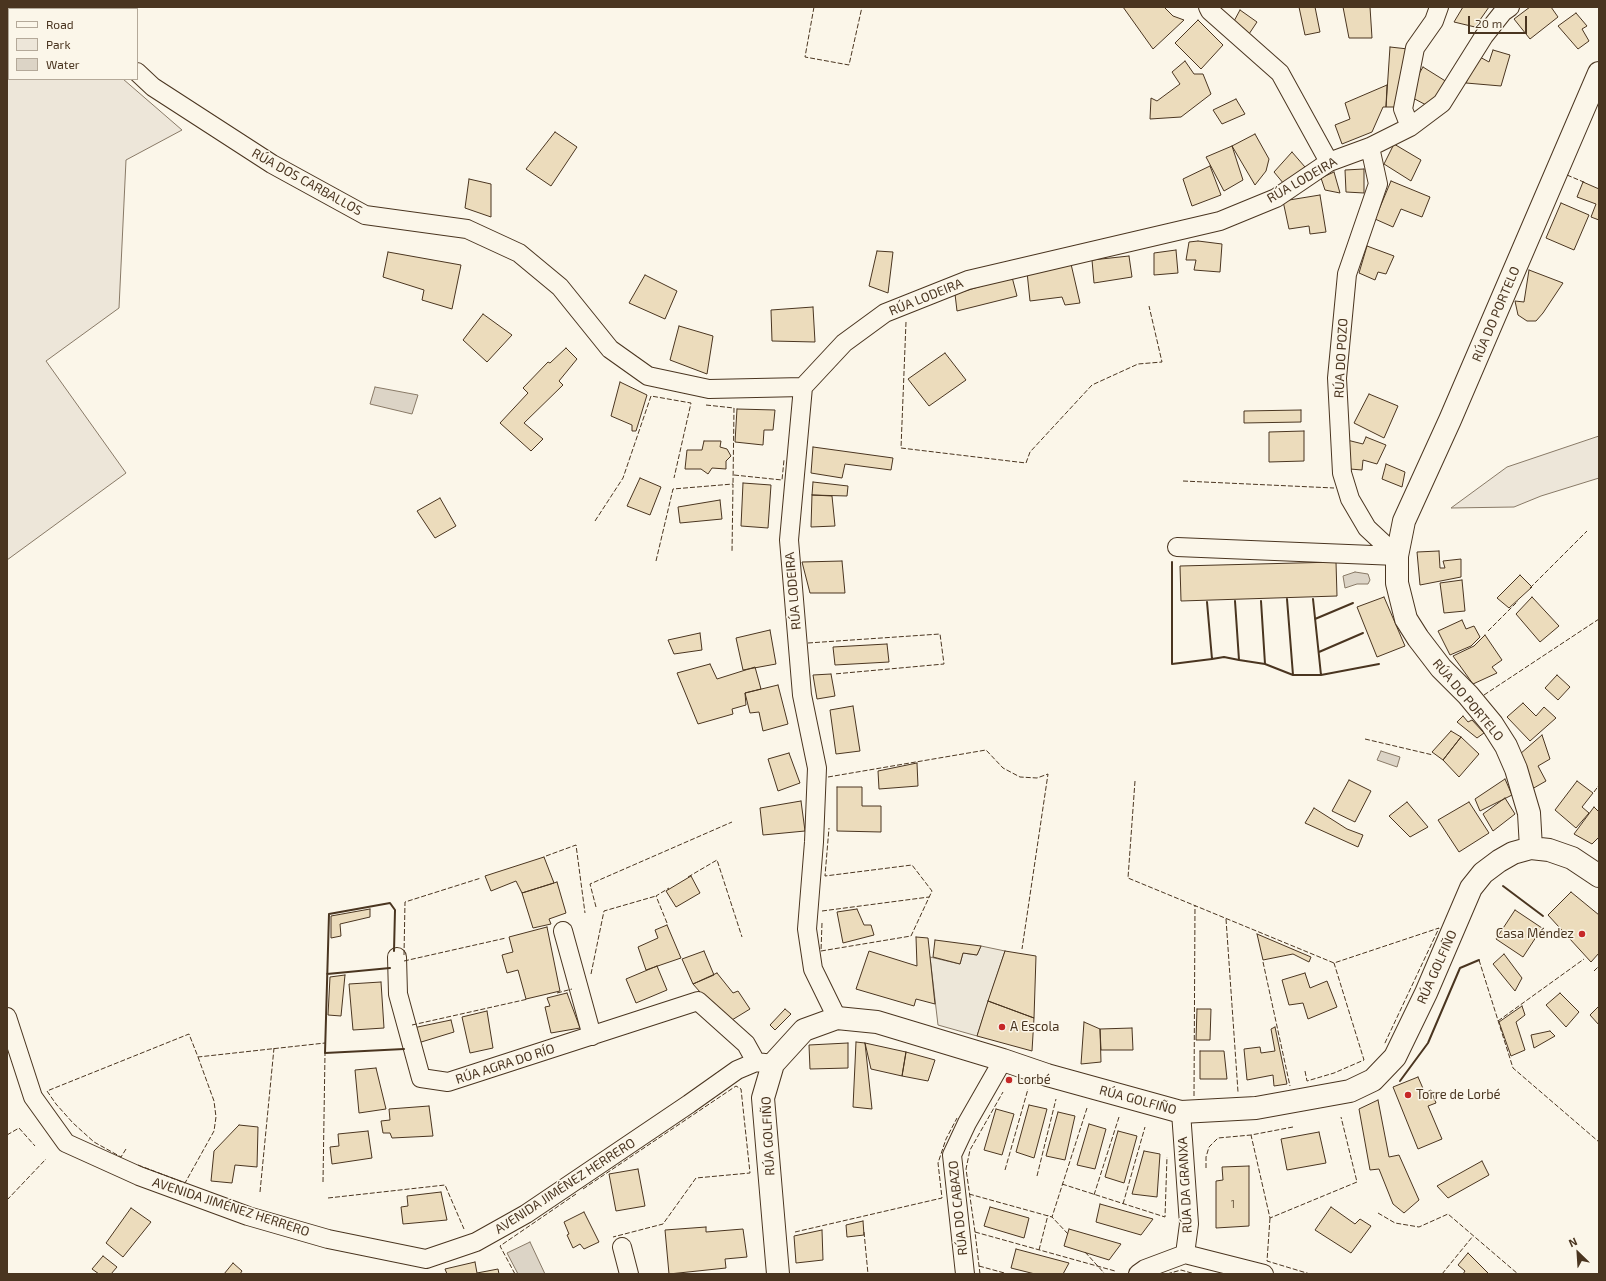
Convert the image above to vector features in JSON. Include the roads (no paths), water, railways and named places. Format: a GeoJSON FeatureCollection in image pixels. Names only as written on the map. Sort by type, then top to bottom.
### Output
{"type":"FeatureCollection","features":[{"type":"Feature","properties":{"kind":"main road","name":"RÚA DO PORTELO"},"geometry":{"type":"LineString","coordinates":[[1531,848],[1529,814],[1516,769],[1506,746],[1487,718],[1468,695],[1441,668],[1422,644],[1406,619],[1397,583],[1396,556],[1404,521],[1450,420],[1599,73]]}},
{"type":"Feature","properties":{"kind":"main road","name":"RÚA GOLFIÑO"},"geometry":{"type":"LineString","coordinates":[[778,1274],[763,1098],[764,1063],[804,1030],[837,1018],[877,1022],[1003,1060],[1047,1075],[1181,1112],[1264,1107],[1350,1092],[1373,1080],[1395,1057],[1426,993],[1471,888],[1483,873],[1513,853],[1531,848],[1549,850],[1572,858],[1598,874]]}},
{"type":"Feature","properties":{"kind":"street"},"geometry":{"type":"LineString","coordinates":[[1208,7],[1210,11],[1280,73],[1329,162]]}},
{"type":"Feature","properties":{"kind":"street"},"geometry":{"type":"LineString","coordinates":[[1410,127],[1403,109],[1415,48],[1434,21],[1439,7]]}},
{"type":"Feature","properties":{"kind":"street","name":"RÚA LODEIRA"},"geometry":{"type":"LineString","coordinates":[[837,1018],[813,969],[807,929],[814,842],[817,768],[802,695],[789,540],[803,388],[844,343],[885,313],[968,280],[1220,221],[1276,198],[1329,162],[1370,147],[1410,127],[1442,103],[1484,36],[1503,12],[1510,7]]}},
{"type":"Feature","properties":{"kind":"street","name":"RÚA DOS CARBALLOS"},"geometry":{"type":"LineString","coordinates":[[138,73],[153,87],[272,164],[365,215],[467,229],[519,253],[560,287],[610,349],[648,376],[709,389],[803,388]]}},
{"type":"Feature","properties":{"kind":"street","name":"RÚA DO POZO"},"geometry":{"type":"LineString","coordinates":[[1370,147],[1378,184],[1347,274],[1337,378],[1342,473],[1350,500],[1367,528],[1396,556]]}},
{"type":"Feature","properties":{"kind":"street"},"geometry":{"type":"LineString","coordinates":[[1177,547],[1396,556]]}},
{"type":"Feature","properties":{"kind":"street"},"geometry":{"type":"LineString","coordinates":[[563,930],[592,1036]]}},
{"type":"Feature","properties":{"kind":"street","name":"RÚA AGRA DO RÍO"},"geometry":{"type":"LineString","coordinates":[[397,957],[398,994],[421,1078],[448,1082],[698,1001],[746,1044],[764,1063]]}},
{"type":"Feature","properties":{"kind":"street","name":"AVENIDA JIMÉNEZ HERRERO"},"geometry":{"type":"LineString","coordinates":[[7,1017],[33,1097],[66,1143],[139,1176],[248,1216],[328,1239],[426,1259],[476,1242],[526,1214],[737,1070],[764,1063]]}},
{"type":"Feature","properties":{"kind":"street","name":"RÚA DO CABAZO"},"geometry":{"type":"LineString","coordinates":[[965,1274],[952,1155],[966,1123],[1003,1060]]}},
{"type":"Feature","properties":{"kind":"street","name":"RÚA DA GRANXA"},"geometry":{"type":"LineString","coordinates":[[1181,1112],[1189,1224],[1185,1254]]}},
{"type":"Feature","properties":{"kind":"street"},"geometry":{"type":"LineString","coordinates":[[622,1247],[629,1274]]}},
{"type":"Feature","properties":{"kind":"street"},"geometry":{"type":"LineString","coordinates":[[1138,1274],[1145,1269],[1185,1254],[1264,1274]]}},
{"type":"Feature","properties":{"kind":"water"},"geometry":{"type":"Polygon","coordinates":[[[375,387],[418,395],[412,414],[370,404],[375,387]]]}},
{"type":"Feature","properties":{"kind":"water"},"geometry":{"type":"Polygon","coordinates":[[[1355,572],[1368,574],[1370,580],[1368,584],[1357,584],[1345,588],[1343,576],[1355,572]]]}},
{"type":"Feature","properties":{"kind":"water"},"geometry":{"type":"Polygon","coordinates":[[[1381,751],[1400,757],[1397,767],[1377,760],[1381,751]]]}},
{"type":"Feature","properties":{"kind":"water"},"geometry":{"type":"Polygon","coordinates":[[[530,1242],[545,1274],[518,1274],[507,1253],[530,1242]]]}},
{"type":"Feature","properties":{"kind":"place","name":"Casa Méndez"},"geometry":{"type":"Point","coordinates":[1582,934]}},
{"type":"Feature","properties":{"kind":"place","name":"A Escola"},"geometry":{"type":"Point","coordinates":[1002,1027]}},
{"type":"Feature","properties":{"kind":"place","name":"Lorbé"},"geometry":{"type":"Point","coordinates":[1009,1080]}},
{"type":"Feature","properties":{"kind":"place","name":"Torre de Lorbé"},"geometry":{"type":"Point","coordinates":[1408,1095]}}]}
